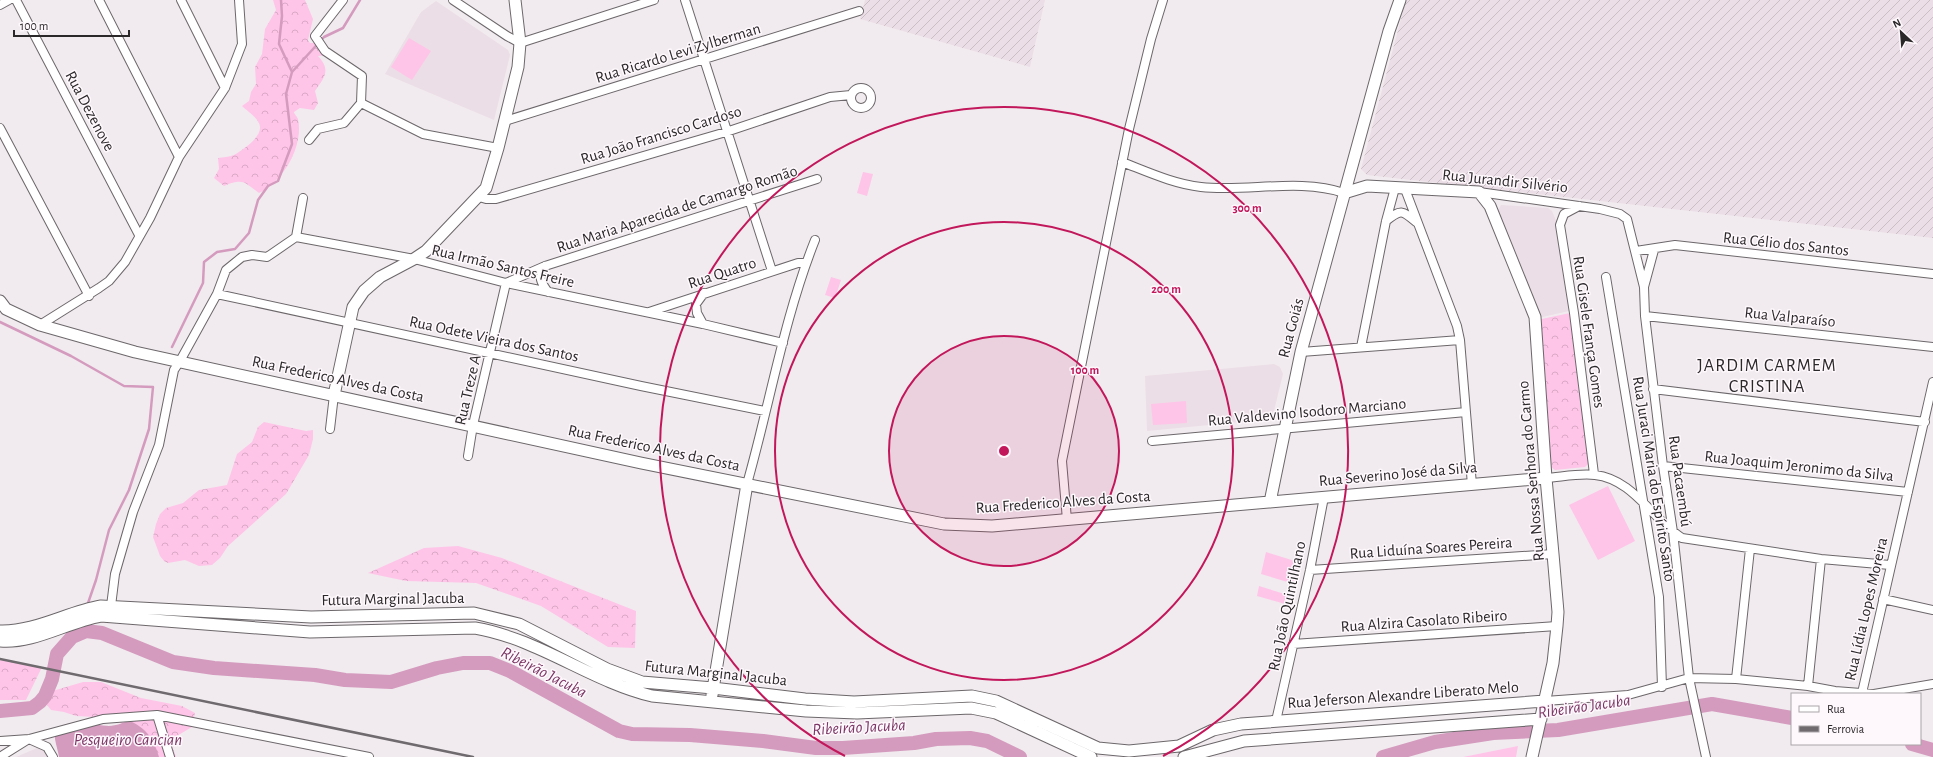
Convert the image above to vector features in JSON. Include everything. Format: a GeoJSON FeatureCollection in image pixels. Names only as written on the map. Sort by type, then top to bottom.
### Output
{"type":"FeatureCollection","features":[{"type":"Feature","properties":{"kind":"street"},"geometry":{"type":"LineString","coordinates":[[0,5],[9,0]]}},
{"type":"Feature","properties":{"kind":"street","name":"Rua Dezenove"},"geometry":{"type":"LineString","coordinates":[[16,0],[139,235]]}},
{"type":"Feature","properties":{"kind":"street"},"geometry":{"type":"LineString","coordinates":[[99,0],[179,157]]}},
{"type":"Feature","properties":{"kind":"street"},"geometry":{"type":"LineString","coordinates":[[181,0],[225,88]]}},
{"type":"Feature","properties":{"kind":"street"},"geometry":{"type":"LineString","coordinates":[[40,325],[89,296],[108,281],[125,262],[150,218],[179,157],[225,88],[242,44],[239,0]]}},
{"type":"Feature","properties":{"kind":"street"},"geometry":{"type":"LineString","coordinates":[[309,140],[318,130],[344,124],[361,103],[362,76],[325,51],[316,40],[316,34],[344,0]]}},
{"type":"Feature","properties":{"kind":"street"},"geometry":{"type":"LineString","coordinates":[[453,0],[520,43],[654,0]]}},
{"type":"Feature","properties":{"kind":"street"},"geometry":{"type":"LineString","coordinates":[[330,429],[334,394],[353,307],[364,291],[380,277],[426,251],[486,188],[505,122],[518,67],[520,43],[515,0]]}},
{"type":"Feature","properties":{"kind":"street"},"geometry":{"type":"LineString","coordinates":[[685,0],[726,132],[772,271]]}},
{"type":"Feature","properties":{"kind":"street"},"geometry":{"type":"LineString","coordinates":[[1067,520],[1062,461],[1122,162],[1151,39],[1163,0]]}},
{"type":"Feature","properties":{"kind":"street","name":"Rua Goiás"},"geometry":{"type":"LineString","coordinates":[[1389,31],[1393,0]]}},
{"type":"Feature","properties":{"kind":"street","name":"Rua Goiás"},"geometry":{"type":"LineString","coordinates":[[1270,502],[1301,352],[1389,31],[1400,0]]}},
{"type":"Feature","properties":{"kind":"street","name":"Rua Ricardo Levi Zylberman"},"geometry":{"type":"LineString","coordinates":[[505,122],[859,11]]}},
{"type":"Feature","properties":{"kind":"street","name":"Rua João Francisco Cardoso"},"geometry":{"type":"LineString","coordinates":[[479,196],[486,199],[496,199],[726,132],[830,97],[851,95]]}},
{"type":"Feature","properties":{"kind":"street"},"geometry":{"type":"LineString","coordinates":[[361,103],[423,134],[498,148]]}},
{"type":"Feature","properties":{"kind":"street"},"geometry":{"type":"LineString","coordinates":[[0,128],[89,296]]}},
{"type":"Feature","properties":{"kind":"street"},"geometry":{"type":"LineString","coordinates":[[1122,162],[1160,177],[1202,187],[1313,188],[1344,193]]}},
{"type":"Feature","properties":{"kind":"street"},"geometry":{"type":"LineString","coordinates":[[1352,164],[1358,179],[1367,186]]}},
{"type":"Feature","properties":{"kind":"street","name":"Rua Maria Aparecida de Camargo Romão"},"geometry":{"type":"LineString","coordinates":[[506,283],[545,266],[817,179]]}},
{"type":"Feature","properties":{"kind":"street","name":"Rua Jurandir Silvério"},"geometry":{"type":"LineString","coordinates":[[1344,193],[1367,186],[1479,192],[1610,211],[1620,214],[1627,219],[1636,251]]}},
{"type":"Feature","properties":{"kind":"street"},"geometry":{"type":"LineString","coordinates":[[1361,347],[1386,221],[1400,188]]}},
{"type":"Feature","properties":{"kind":"street"},"geometry":{"type":"LineString","coordinates":[[1400,188],[1417,222],[1457,326],[1460,340],[1472,484]]}},
{"type":"Feature","properties":{"kind":"street","name":"Rua Nossa Senhora do Carmo"},"geometry":{"type":"LineString","coordinates":[[1479,192],[1490,206],[1535,317],[1546,478],[1558,612],[1552,663],[1532,757]]}},
{"type":"Feature","properties":{"kind":"street"},"geometry":{"type":"LineString","coordinates":[[111,606],[115,574],[136,505],[159,444],[174,370],[217,294],[226,270],[242,257],[252,255],[268,257],[296,237],[303,198]]}},
{"type":"Feature","properties":{"kind":"street","name":"Rua Gisele França Gomes"},"geometry":{"type":"LineString","coordinates":[[1582,206],[1564,214],[1560,225],[1574,313],[1594,474]]}},
{"type":"Feature","properties":{"kind":"street"},"geometry":{"type":"LineString","coordinates":[[1386,221],[1399,211],[1403,211],[1417,222]]}},
{"type":"Feature","properties":{"kind":"street","name":"Rua Irmão Santos Freire"},"geometry":{"type":"LineString","coordinates":[[296,237],[414,259],[506,283],[703,324],[783,343]]}},
{"type":"Feature","properties":{"kind":"street"},"geometry":{"type":"LineString","coordinates":[[711,702],[747,484],[783,343],[806,263],[815,240]]}},
{"type":"Feature","properties":{"kind":"street","name":"Rua Célio dos Santos"},"geometry":{"type":"LineString","coordinates":[[1636,251],[1654,250],[1675,245],[1933,274]]}},
{"type":"Feature","properties":{"kind":"street","name":"Rua Pacaembú"},"geometry":{"type":"LineString","coordinates":[[1644,287],[1654,250]]}},
{"type":"Feature","properties":{"kind":"street","name":"Rua Pacaembú"},"geometry":{"type":"LineString","coordinates":[[1636,251],[1644,287],[1645,316],[1653,389],[1673,532],[1689,678],[1706,757]]}},
{"type":"Feature","properties":{"kind":"street","name":"Rua Quatro"},"geometry":{"type":"LineString","coordinates":[[648,313],[772,271],[798,263],[806,263]]}},
{"type":"Feature","properties":{"kind":"street","name":"Rua Maria Aparecida de Camargo Romão"},"geometry":{"type":"LineString","coordinates":[[545,266],[540,274],[540,278],[548,292]]}},
{"type":"Feature","properties":{"kind":"street","name":"Rua Juraci Maria do Espírito Santo"},"geometry":{"type":"LineString","coordinates":[[1606,278],[1659,597],[1662,687]]}},
{"type":"Feature","properties":{"kind":"street","name":"Rua Treze A"},"geometry":{"type":"LineString","coordinates":[[468,456],[473,425],[491,353],[506,283]]}},
{"type":"Feature","properties":{"kind":"street"},"geometry":{"type":"LineString","coordinates":[[703,324],[697,313],[696,304],[704,293]]}},
{"type":"Feature","properties":{"kind":"street","name":"Rua Odete Vieira dos Santos"},"geometry":{"type":"LineString","coordinates":[[217,294],[766,411]]}},
{"type":"Feature","properties":{"kind":"street","name":"Rua Frederico Alves da Costa"},"geometry":{"type":"LineString","coordinates":[[0,301],[6,310],[40,325],[136,352],[334,394],[641,463],[944,524],[992,526],[1270,502]]}},
{"type":"Feature","properties":{"kind":"street","name":"Rua Valparaíso"},"geometry":{"type":"LineString","coordinates":[[1645,316],[1933,347]]}},
{"type":"Feature","properties":{"kind":"street"},"geometry":{"type":"LineString","coordinates":[[1301,352],[1460,340]]}},
{"type":"Feature","properties":{"kind":"street","name":"Rua Lídia Lopes Moreira"},"geometry":{"type":"LineString","coordinates":[[1545,701],[1628,695],[1662,687],[1689,678],[1736,679],[1862,693],[1933,382]]}},
{"type":"Feature","properties":{"kind":"street"},"geometry":{"type":"LineString","coordinates":[[1653,389],[1925,422]]}},
{"type":"Feature","properties":{"kind":"street","name":"Rua Valdevino Isodoro Marciano"},"geometry":{"type":"LineString","coordinates":[[1152,441],[1466,412]]}},
{"type":"Feature","properties":{"kind":"street","name":"Rua Joaquim Jeronimo da Silva"},"geometry":{"type":"LineString","coordinates":[[1663,466],[1908,492]]}},
{"type":"Feature","properties":{"kind":"street","name":"Rua Severino José da Silva"},"geometry":{"type":"LineString","coordinates":[[1270,502],[1594,474],[1614,479],[1628,488],[1673,532]]}},
{"type":"Feature","properties":{"kind":"street"},"geometry":{"type":"LineString","coordinates":[[1529,479],[1539,485],[1548,494]]}},
{"type":"Feature","properties":{"kind":"street","name":"Rua João Quintilhano"},"geometry":{"type":"LineString","coordinates":[[1276,721],[1310,570],[1324,497]]}},
{"type":"Feature","properties":{"kind":"street"},"geometry":{"type":"LineString","coordinates":[[1673,532],[1682,538],[1750,549],[1821,559],[1890,565]]}},
{"type":"Feature","properties":{"kind":"street"},"geometry":{"type":"LineString","coordinates":[[1736,679],[1750,549]]}},
{"type":"Feature","properties":{"kind":"street","name":"Rua Liduína Soares Pereira"},"geometry":{"type":"LineString","coordinates":[[1310,570],[1554,554]]}},
{"type":"Feature","properties":{"kind":"street"},"geometry":{"type":"LineString","coordinates":[[1808,686],[1821,559]]}},
{"type":"Feature","properties":{"kind":"street"},"geometry":{"type":"LineString","coordinates":[[1883,599],[1933,610]]}},
{"type":"Feature","properties":{"kind":"street","name":"Futura Marginal Jacuba"},"geometry":{"type":"LineString","coordinates":[[0,631],[20,630],[76,617],[111,606],[310,617],[474,613],[519,624],[607,669],[642,682],[713,688],[805,699],[854,702],[972,696],[996,701],[1098,748],[1129,751],[1179,746],[1213,730],[1241,724],[1263,722]]}},
{"type":"Feature","properties":{"kind":"street","name":"Futura Marginal Jacuba"},"geometry":{"type":"LineString","coordinates":[[88,613],[107,617],[310,632],[475,628],[497,631],[517,638],[631,691],[652,696],[806,711],[857,713],[971,708],[996,713],[1091,757]]}},
{"type":"Feature","properties":{"kind":"street","name":"Futura Marginal Jacuba"},"geometry":{"type":"LineString","coordinates":[[0,641],[20,640],[49,632],[76,617]]}},
{"type":"Feature","properties":{"kind":"street","name":"Rua Alzira Casolato Ribeiro"},"geometry":{"type":"LineString","coordinates":[[1293,644],[1557,626]]}},
{"type":"Feature","properties":{"kind":"street"},"geometry":{"type":"LineString","coordinates":[[1880,693],[1933,684]]}},
{"type":"Feature","properties":{"kind":"street","name":"Rua Jeferson Alexandre Liberato Melo"},"geometry":{"type":"LineString","coordinates":[[1263,722],[1545,701]]}},
{"type":"Feature","properties":{"kind":"street"},"geometry":{"type":"LineString","coordinates":[[157,715],[170,757]]}},
{"type":"Feature","properties":{"kind":"street"},"geometry":{"type":"LineString","coordinates":[[0,741],[29,739],[103,720],[157,715],[369,757]]}},
{"type":"Feature","properties":{"kind":"street"},"geometry":{"type":"LineString","coordinates":[[1287,720],[1288,738]]}},
{"type":"Feature","properties":{"kind":"street"},"geometry":{"type":"LineString","coordinates":[[1184,757],[1244,741],[1264,740],[1263,722]]}},
{"type":"Feature","properties":{"kind":"street","name":"Rua Jeferson Alexandre Liberato Melo"},"geometry":{"type":"LineString","coordinates":[[1264,740],[1540,722]]}},
{"type":"Feature","properties":{"kind":"street"},"geometry":{"type":"LineString","coordinates":[[0,757],[29,739]]}},
{"type":"Feature","properties":{"kind":"street"},"geometry":{"type":"LineString","coordinates":[[29,739],[47,747],[53,757]]}},
{"type":"Feature","properties":{"kind":"shaded area"},"geometry":{"type":"Polygon","coordinates":[[[865,0],[1045,0],[1030,67],[860,19],[865,0]]]}},
{"type":"Feature","properties":{"kind":"shaded area"},"geometry":{"type":"Polygon","coordinates":[[[1406,0],[1933,0],[1933,238],[1367,175],[1361,169],[1406,0]]]}},
{"type":"Feature","properties":{"kind":"shaded area"},"geometry":{"type":"Polygon","coordinates":[[[436,1],[508,50],[510,55],[494,120],[385,74],[421,12],[436,1]]]}},
{"type":"Feature","properties":{"kind":"shaded area"},"geometry":{"type":"Polygon","coordinates":[[[1501,205],[1548,208],[1552,211],[1557,223],[1569,311],[1538,318],[1497,212],[1501,205]]]}},
{"type":"Feature","properties":{"kind":"shaded area"},"geometry":{"type":"Polygon","coordinates":[[[1274,364],[1280,367],[1283,374],[1272,419],[1147,431],[1145,376],[1274,364]]]}},
{"type":"Feature","properties":{"kind":"shaded area"},"geometry":{"type":"Polygon","coordinates":[[[37,748],[45,752],[47,757],[16,757],[37,748]]]}},
{"type":"Feature","properties":{"kind":"green space"},"geometry":{"type":"Polygon","coordinates":[[[273,0],[305,0],[313,19],[308,40],[310,43],[314,43],[318,38],[329,55],[318,56],[324,65],[325,74],[322,82],[315,91],[318,103],[314,110],[300,108],[294,112],[298,119],[299,129],[295,151],[290,162],[276,181],[259,193],[243,182],[235,182],[224,186],[214,178],[219,169],[218,158],[234,155],[246,147],[259,131],[260,127],[258,121],[242,106],[249,101],[251,92],[256,84],[255,67],[262,54],[265,29],[276,10],[273,0]]]}},
{"type":"Feature","properties":{"kind":"green space"},"geometry":{"type":"Polygon","coordinates":[[[409,38],[431,51],[412,80],[391,67],[409,38]]]}},
{"type":"Feature","properties":{"kind":"green space"},"geometry":{"type":"Polygon","coordinates":[[[863,172],[873,174],[867,196],[857,193],[863,172]]]}},
{"type":"Feature","properties":{"kind":"green space"},"geometry":{"type":"Polygon","coordinates":[[[831,277],[841,280],[835,298],[825,295],[831,277]]]}},
{"type":"Feature","properties":{"kind":"green space"},"geometry":{"type":"Polygon","coordinates":[[[1570,313],[1590,462],[1585,467],[1555,470],[1551,467],[1537,320],[1570,313]]]}},
{"type":"Feature","properties":{"kind":"green space"},"geometry":{"type":"Polygon","coordinates":[[[1186,401],[1187,423],[1153,425],[1151,404],[1186,401]]]}},
{"type":"Feature","properties":{"kind":"green space"},"geometry":{"type":"Polygon","coordinates":[[[264,422],[306,431],[313,430],[313,439],[309,455],[286,494],[228,546],[220,558],[212,565],[199,566],[185,560],[168,563],[164,561],[160,556],[153,537],[160,514],[166,508],[183,503],[199,490],[227,485],[237,454],[252,442],[258,427],[264,422]]]}},
{"type":"Feature","properties":{"kind":"green space"},"geometry":{"type":"Polygon","coordinates":[[[1608,486],[1635,541],[1598,560],[1569,505],[1608,486]]]}},
{"type":"Feature","properties":{"kind":"green space"},"geometry":{"type":"Polygon","coordinates":[[[458,546],[502,558],[636,611],[635,648],[608,647],[541,606],[476,583],[406,581],[368,573],[424,548],[458,546]]]}},
{"type":"Feature","properties":{"kind":"green space"},"geometry":{"type":"Polygon","coordinates":[[[1266,552],[1298,562],[1294,584],[1261,574],[1266,552]]]}},
{"type":"Feature","properties":{"kind":"green space"},"geometry":{"type":"Polygon","coordinates":[[[1259,586],[1291,596],[1289,605],[1257,596],[1259,586]]]}},
{"type":"Feature","properties":{"kind":"green space"},"geometry":{"type":"Polygon","coordinates":[[[0,660],[42,667],[26,700],[0,700],[0,660]]]}},
{"type":"Feature","properties":{"kind":"green space"},"geometry":{"type":"Polygon","coordinates":[[[83,682],[101,682],[141,698],[182,706],[195,713],[192,727],[170,740],[176,757],[146,757],[124,726],[115,718],[76,716],[51,710],[39,695],[83,682]]]}},
{"type":"Feature","properties":{"kind":"green space"},"geometry":{"type":"Polygon","coordinates":[[[1518,746],[1516,757],[1463,757],[1518,746]]]}},
{"type":"Feature","properties":{"kind":"water","name":"Pesqueiro Cancian"},"geometry":{"type":"Polygon","coordinates":[[[130,721],[141,727],[149,735],[155,745],[159,757],[59,757],[55,739],[56,731],[61,726],[77,723],[112,726],[130,721]]]}},
{"type":"Feature","properties":{"kind":"waterway"},"geometry":{"type":"LineString","coordinates":[[281,0],[282,16],[279,44],[292,72]]}},
{"type":"Feature","properties":{"kind":"waterway"},"geometry":{"type":"LineString","coordinates":[[172,347],[203,283],[204,262],[217,252],[235,249],[249,233],[258,200],[268,186],[278,181],[292,144],[286,94],[292,72],[324,37],[343,28],[360,0]]}},
{"type":"Feature","properties":{"kind":"waterway"},"geometry":{"type":"LineString","coordinates":[[0,322],[71,356],[124,386],[153,387],[149,429],[129,490],[109,530],[96,580],[87,606]]}},
{"type":"Feature","properties":{"kind":"waterway"},"geometry":{"type":"LineString","coordinates":[[72,637],[79,625]]}},
{"type":"Feature","properties":{"kind":"waterway","name":"Ribeirão Jacuba"},"geometry":{"type":"LineString","coordinates":[[0,711],[32,708],[40,702],[45,696],[52,679],[57,654],[72,637],[86,631],[102,633],[173,662],[214,668],[315,675],[345,680],[391,682],[437,668],[463,663],[490,663],[510,671],[619,731],[632,734],[690,735],[763,741],[816,748],[843,748],[914,743],[936,739],[970,738],[987,741],[1020,757]]}},
{"type":"Feature","properties":{"kind":"waterway","name":"Ribeirão Jacuba"},"geometry":{"type":"LineString","coordinates":[[1383,757],[1435,742],[1493,733],[1558,730],[1712,704],[1791,718]]}},
{"type":"Feature","properties":{"kind":"waterway","name":"Ribeirão Jacuba"},"geometry":{"type":"LineString","coordinates":[[1916,745],[1933,750]]}},
{"type":"Feature","properties":{"kind":"railway"},"geometry":{"type":"LineString","coordinates":[[0,659],[473,757]]}},
{"type":"Feature","properties":{"kind":"district","name":"JARDIM CARMEM CRISTINA"},"geometry":{"type":"Point","coordinates":[1767,376]}}]}
